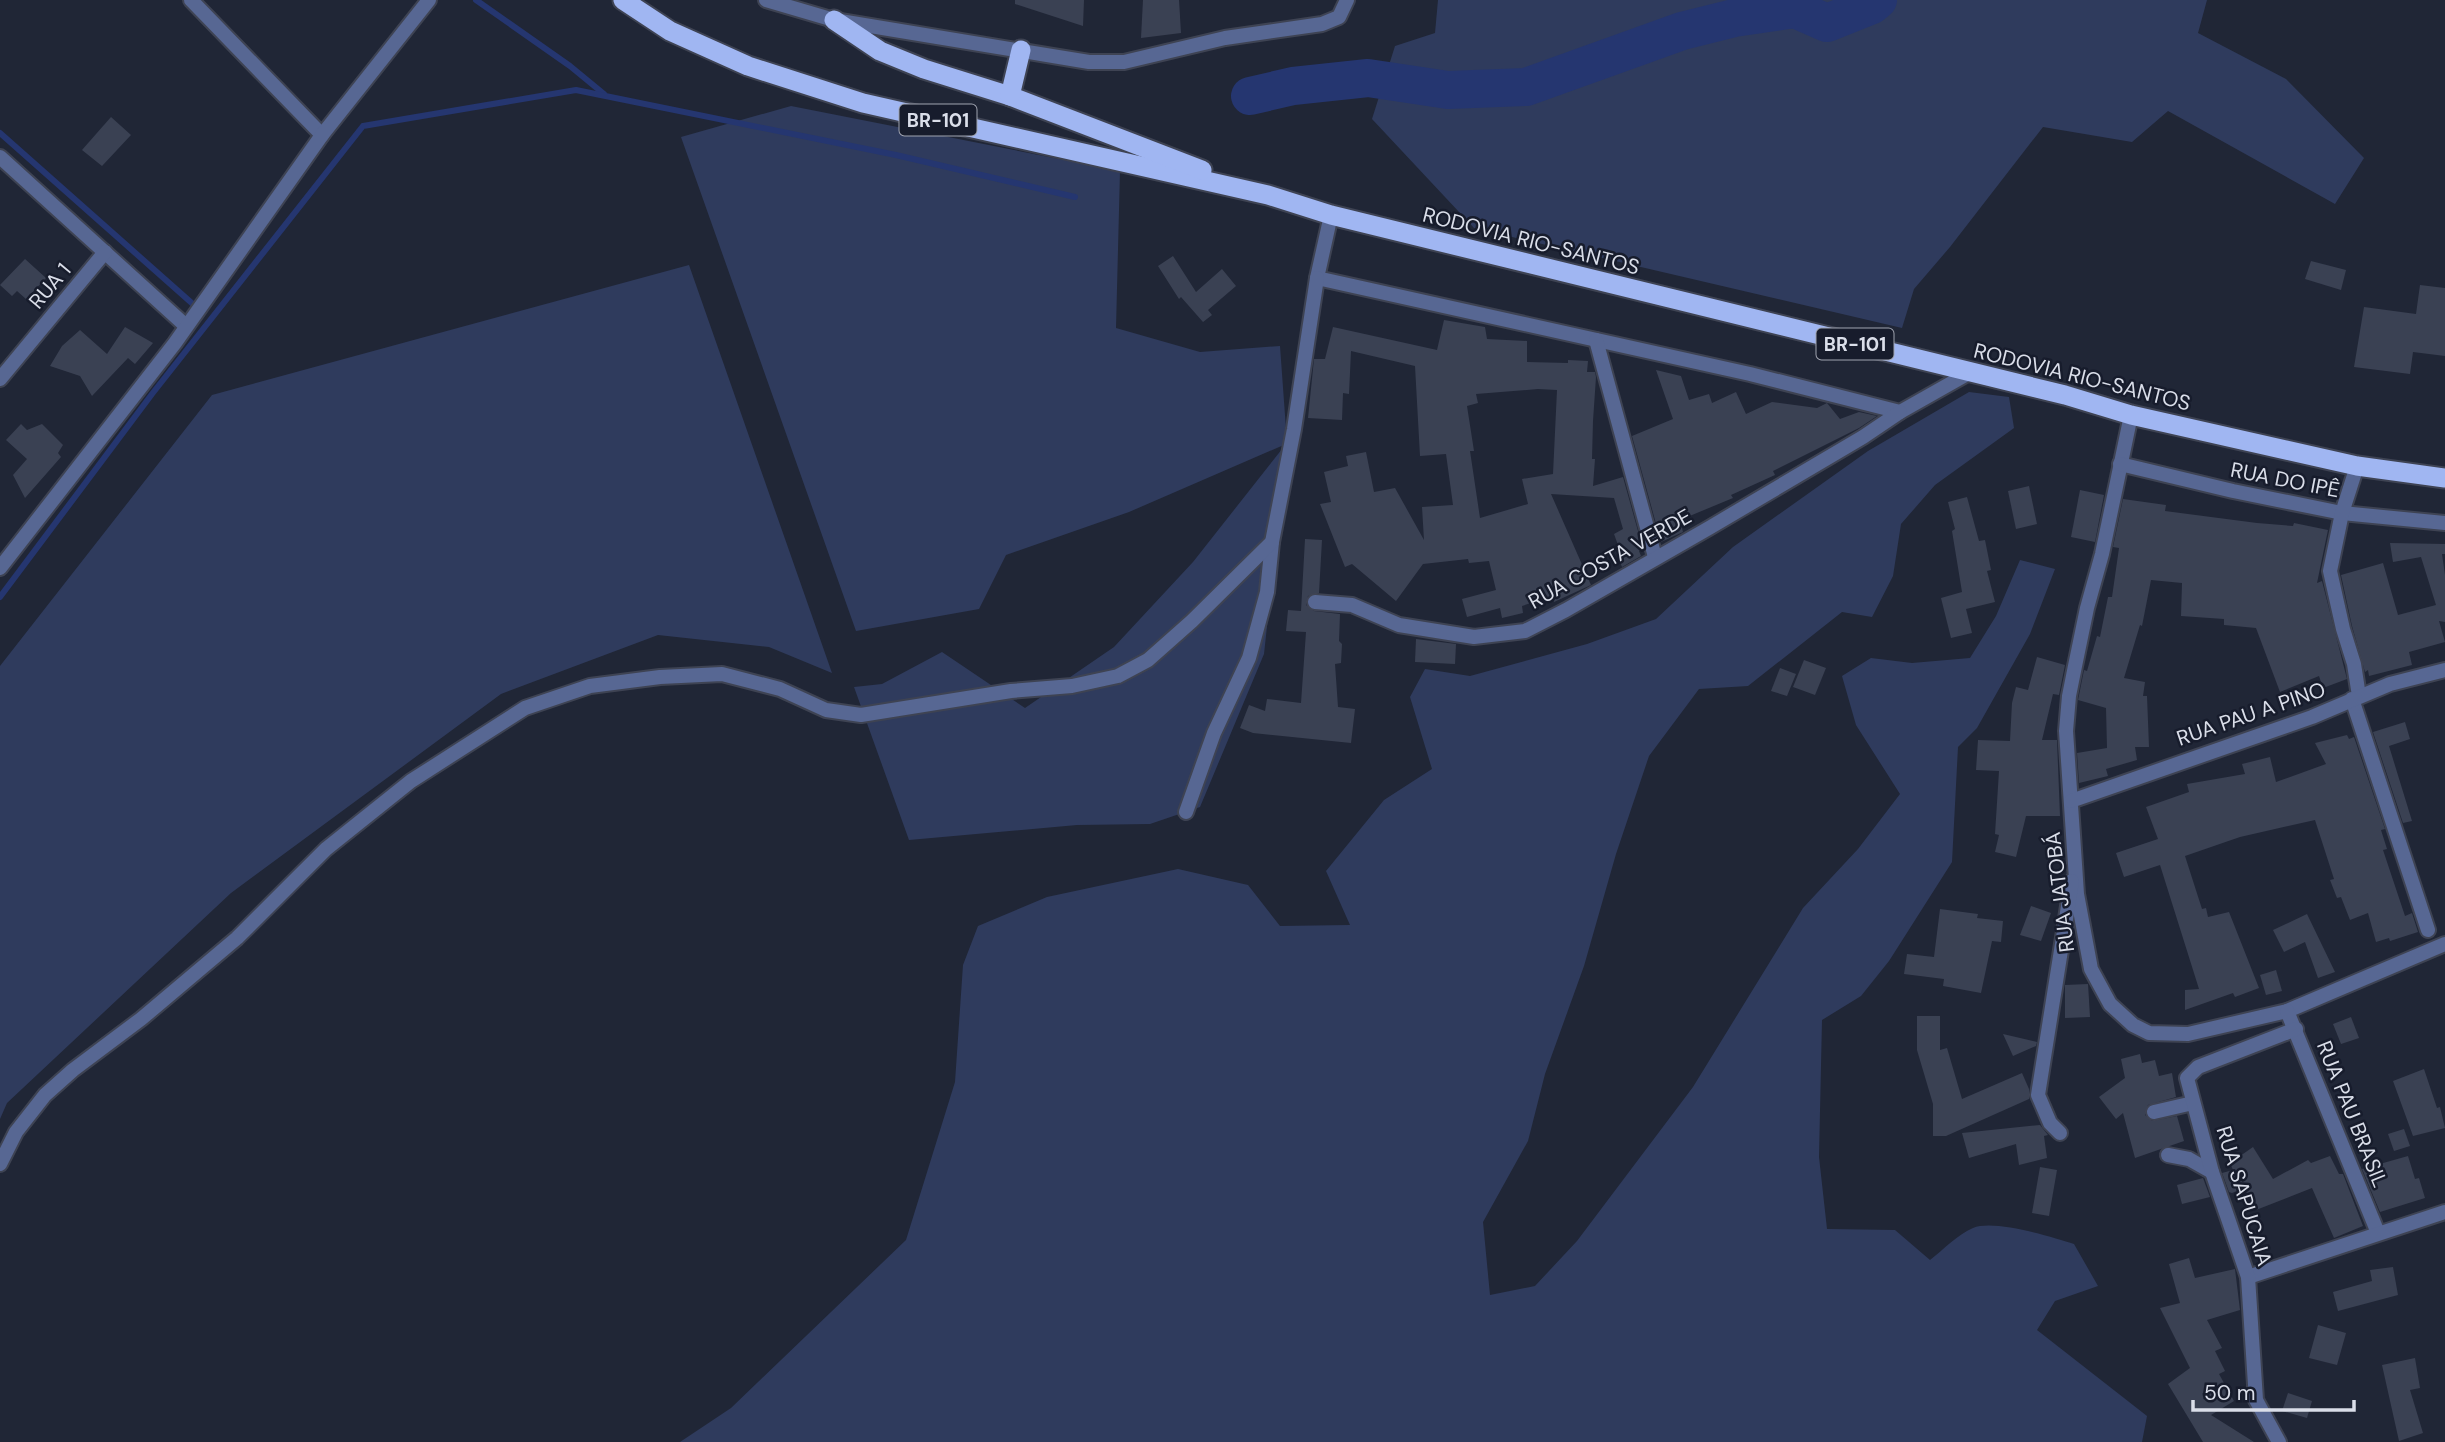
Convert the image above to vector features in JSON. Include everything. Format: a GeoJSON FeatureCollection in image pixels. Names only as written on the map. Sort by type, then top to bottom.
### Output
{"type":"FeatureCollection","features":[{"type":"Feature","properties":{"kind":"highway","name":"RODOVIA RIO-SANTOS"},"geometry":{"type":"LineString","coordinates":[[623,0],[670,31],[748,66],[863,103],[1268,195],[1331,215],[2065,395],[2131,415],[2357,466],[2445,478]]}},
{"type":"Feature","properties":{"kind":"highway"},"geometry":{"type":"LineString","coordinates":[[834,20],[880,51],[924,69],[1010,96],[1268,195]]}},
{"type":"Feature","properties":{"kind":"highway"},"geometry":{"type":"LineString","coordinates":[[1010,96],[1021,50]]}},
{"type":"Feature","properties":{"kind":"street"},"geometry":{"type":"LineString","coordinates":[[191,0],[322,135]]}},
{"type":"Feature","properties":{"kind":"street"},"geometry":{"type":"LineString","coordinates":[[0,568],[186,326],[322,135],[429,0]]}},
{"type":"Feature","properties":{"kind":"street"},"geometry":{"type":"LineString","coordinates":[[766,0],[834,20],[1089,62],[1125,62],[1225,38],[1322,24],[1339,17],[1347,0]]}},
{"type":"Feature","properties":{"kind":"street"},"geometry":{"type":"LineString","coordinates":[[0,157],[186,326]]}},
{"type":"Feature","properties":{"kind":"street"},"geometry":{"type":"LineString","coordinates":[[1186,812],[1214,733],[1249,658],[1267,592],[1272,542],[1294,429],[1317,278],[1331,215]]}},
{"type":"Feature","properties":{"kind":"street","name":"RUA 1"},"geometry":{"type":"LineString","coordinates":[[0,379],[105,252]]}},
{"type":"Feature","properties":{"kind":"street"},"geometry":{"type":"LineString","coordinates":[[1317,278],[1750,374],[1900,412]]}},
{"type":"Feature","properties":{"kind":"street"},"geometry":{"type":"LineString","coordinates":[[1596,340],[1656,557]]}},
{"type":"Feature","properties":{"kind":"street","name":"RUA COSTA VERDE"},"geometry":{"type":"LineString","coordinates":[[1315,602],[1352,605],[1399,625],[1474,637],[1525,631],[1566,610],[1969,373]]}},
{"type":"Feature","properties":{"kind":"street","name":"RUA JATOBÁ"},"geometry":{"type":"LineString","coordinates":[[2131,415],[2102,554],[2087,608],[2069,696],[2066,731],[2077,894],[2091,969],[2110,1004],[2133,1025],[2149,1033],[2188,1034],[2287,1011],[2445,944]]}},
{"type":"Feature","properties":{"kind":"street","name":"RUA DO IPÊ"},"geometry":{"type":"LineString","coordinates":[[2120,464],[2342,513],[2445,523]]}},
{"type":"Feature","properties":{"kind":"street"},"geometry":{"type":"LineString","coordinates":[[2357,466],[2342,513],[2330,571],[2354,664],[2356,698],[2428,930]]}},
{"type":"Feature","properties":{"kind":"street"},"geometry":{"type":"LineString","coordinates":[[0,1164],[16,1132],[45,1095],[237,938],[326,849],[411,781],[525,708],[590,686],[660,677],[722,674],[780,689],[826,710],[861,715],[1011,691],[1072,686],[1118,676],[1148,660],[1272,542]]}},
{"type":"Feature","properties":{"kind":"street","name":"RUA PAU A PINO"},"geometry":{"type":"LineString","coordinates":[[2071,801],[2312,717],[2390,684],[2445,670]]}},
{"type":"Feature","properties":{"kind":"street"},"geometry":{"type":"LineString","coordinates":[[2060,1133],[2050,1123],[2038,1095],[2075,859]]}},
{"type":"Feature","properties":{"kind":"street","name":"RUA PAU BRASIL"},"geometry":{"type":"LineString","coordinates":[[2287,1011],[2378,1233]]}},
{"type":"Feature","properties":{"kind":"street","name":"RUA SAPUCAIA"},"geometry":{"type":"LineString","coordinates":[[2279,1442],[2256,1399],[2248,1277],[2186,1079],[2199,1067],[2296,1029]]}},
{"type":"Feature","properties":{"kind":"street"},"geometry":{"type":"LineString","coordinates":[[2154,1112],[2193,1103]]}},
{"type":"Feature","properties":{"kind":"street"},"geometry":{"type":"LineString","coordinates":[[2168,1155],[2189,1158],[2213,1171]]}},
{"type":"Feature","properties":{"kind":"street"},"geometry":{"type":"LineString","coordinates":[[2248,1277],[2445,1212]]}},
{"type":"Feature","properties":{"kind":"shaded area"},"geometry":{"type":"Polygon","coordinates":[[[1438,0],[2207,0],[2198,33],[2286,79],[2364,158],[2335,204],[2168,111],[2132,142],[2043,127],[1914,289],[1902,328],[1474,228],[1372,119],[1395,46],[1435,33],[1438,0]]]}},
{"type":"Feature","properties":{"kind":"shaded area"},"geometry":{"type":"Polygon","coordinates":[[[791,106],[1120,171],[1116,328],[1200,352],[1280,346],[1287,443],[1264,654],[1200,807],[1150,824],[1077,825],[909,840],[854,687],[882,684],[942,652],[1025,708],[1114,647],[1193,562],[1286,444],[1129,512],[1006,555],[979,609],[856,631],[681,137],[791,106]]]}},
{"type":"Feature","properties":{"kind":"shaded area"},"geometry":{"type":"Polygon","coordinates":[[[689,265],[832,673],[769,647],[658,635],[501,694],[231,893],[7,1103],[0,1119],[0,666],[212,395],[689,265]]]}},
{"type":"Feature","properties":{"kind":"shaded area"},"geometry":{"type":"Polygon","coordinates":[[[1969,392],[2009,397],[2014,428],[1935,485],[1901,524],[1893,576],[1872,617],[1842,612],[1748,686],[1699,689],[1649,756],[1616,854],[1584,966],[1545,1074],[1528,1141],[1483,1222],[1490,1295],[1535,1286],[1577,1241],[1693,1087],[1803,908],[1858,849],[1900,794],[1856,725],[1842,676],[1871,658],[1912,663],[1970,658],[1996,616],[2020,560],[2055,569],[2030,634],[1977,728],[1958,747],[1952,862],[1889,961],[1861,996],[1822,1020],[1819,1157],[1827,1229],[1895,1230],[1930,1260],[1962,1234],[1982,1226],[2023,1230],[2074,1244],[2098,1286],[2055,1301],[2037,1330],[2147,1416],[2142,1442],[680,1442],[731,1408],[906,1240],[955,1082],[963,965],[978,926],[1047,897],[1178,869],[1248,885],[1280,926],[1350,925],[1326,871],[1384,800],[1432,769],[1410,697],[1425,669],[1470,676],[1587,644],[1656,619],[1733,547],[1868,451],[1969,392]]]}},
{"type":"Feature","properties":{"kind":"building"},"geometry":{"type":"Polygon","coordinates":[[[1015,0],[1084,0],[1083,26],[1015,4],[1015,0]]]}},
{"type":"Feature","properties":{"kind":"building"},"geometry":{"type":"Polygon","coordinates":[[[1143,0],[1179,0],[1181,33],[1141,38],[1143,0]]]}},
{"type":"Feature","properties":{"kind":"building"},"geometry":{"type":"Polygon","coordinates":[[[111,117],[131,135],[102,166],[82,150],[111,117]]]}},
{"type":"Feature","properties":{"kind":"building"},"geometry":{"type":"Polygon","coordinates":[[[1173,256],[1196,292],[1222,269],[1236,286],[1208,310],[1212,315],[1203,322],[1181,297],[1179,299],[1158,266],[1173,256]]]}},
{"type":"Feature","properties":{"kind":"building"},"geometry":{"type":"Polygon","coordinates":[[[25,259],[46,278],[26,299],[17,291],[12,296],[0,285],[25,259]]]}},
{"type":"Feature","properties":{"kind":"building"},"geometry":{"type":"Polygon","coordinates":[[[2311,261],[2346,270],[2341,290],[2305,279],[2311,261]]]}},
{"type":"Feature","properties":{"kind":"building"},"geometry":{"type":"Polygon","coordinates":[[[2420,285],[2445,288],[2445,356],[2413,352],[2410,374],[2354,367],[2364,307],[2416,314],[2420,285]]]}},
{"type":"Feature","properties":{"kind":"building"},"geometry":{"type":"Polygon","coordinates":[[[1444,320],[1485,327],[1487,339],[1527,341],[1527,362],[1588,361],[1587,372],[1595,372],[1596,377],[1593,486],[1623,477],[1643,549],[1639,551],[1641,556],[1622,567],[1614,548],[1618,545],[1614,534],[1623,529],[1614,498],[1551,494],[1591,585],[1554,602],[1552,596],[1522,606],[1523,613],[1502,618],[1500,608],[1467,617],[1462,599],[1496,590],[1489,561],[1469,563],[1468,559],[1423,564],[1396,601],[1352,564],[1345,567],[1320,504],[1331,502],[1324,472],[1348,466],[1346,456],[1366,452],[1374,492],[1395,488],[1424,540],[1422,507],[1453,505],[1446,454],[1420,456],[1415,366],[1351,351],[1349,394],[1343,393],[1342,420],[1308,418],[1314,359],[1325,359],[1333,327],[1437,350],[1444,320]],[[1557,390],[1476,394],[1478,403],[1467,406],[1474,451],[1470,451],[1480,518],[1528,504],[1522,479],[1553,474],[1557,390]]]}},
{"type":"Feature","properties":{"kind":"building"},"geometry":{"type":"Polygon","coordinates":[[[125,327],[153,343],[135,364],[128,358],[92,396],[80,376],[50,366],[62,346],[80,330],[107,354],[125,327]]]}},
{"type":"Feature","properties":{"kind":"building"},"geometry":{"type":"Polygon","coordinates":[[[1656,370],[1681,376],[1689,400],[1709,394],[1712,403],[1736,392],[1746,414],[1772,402],[1817,408],[1827,403],[1840,419],[1859,412],[1877,416],[1859,428],[1773,471],[1775,475],[1731,495],[1733,498],[1680,520],[1683,532],[1661,542],[1632,436],[1673,419],[1656,370]]]}},
{"type":"Feature","properties":{"kind":"building"},"geometry":{"type":"Polygon","coordinates":[[[21,424],[27,430],[42,424],[63,445],[58,453],[61,457],[25,498],[13,475],[27,459],[6,440],[21,424]]]}},
{"type":"Feature","properties":{"kind":"building"},"geometry":{"type":"Polygon","coordinates":[[[2029,486],[2037,524],[2016,529],[2008,491],[2029,486]]]}},
{"type":"Feature","properties":{"kind":"building"},"geometry":{"type":"Polygon","coordinates":[[[2080,490],[2104,495],[2095,542],[2071,537],[2080,490]]]}},
{"type":"Feature","properties":{"kind":"building"},"geometry":{"type":"Polygon","coordinates":[[[1967,497],[1979,541],[1985,540],[1991,570],[1987,571],[1995,602],[1966,609],[1972,633],[1951,638],[1941,598],[1962,592],[1952,531],[1955,529],[1948,502],[1967,497]]]}},
{"type":"Feature","properties":{"kind":"building"},"geometry":{"type":"Polygon","coordinates":[[[2123,499],[2166,505],[2165,511],[2257,523],[2293,526],[2294,523],[2328,530],[2317,583],[2322,581],[2347,679],[2323,688],[2319,676],[2280,692],[2256,628],[2224,625],[2224,619],[2181,616],[2182,583],[2151,580],[2142,626],[2140,625],[2124,678],[2145,682],[2143,696],[2147,696],[2149,747],[2135,747],[2137,760],[2106,769],[2108,776],[2079,783],[2077,753],[2107,748],[2106,708],[2078,700],[2084,670],[2087,671],[2097,636],[2100,637],[2108,597],[2112,597],[2119,548],[2113,547],[2123,499]]]}},
{"type":"Feature","properties":{"kind":"building"},"geometry":{"type":"Polygon","coordinates":[[[1305,539],[1322,540],[1319,593],[1308,596],[1306,605],[1314,611],[1340,614],[1341,663],[1335,664],[1338,707],[1355,709],[1351,743],[1253,733],[1240,728],[1249,705],[1265,711],[1267,699],[1301,703],[1306,632],[1286,631],[1288,610],[1301,611],[1305,539]]]}},
{"type":"Feature","properties":{"kind":"building"},"geometry":{"type":"Polygon","coordinates":[[[2390,543],[2445,544],[2445,554],[2442,554],[2445,622],[2439,621],[2445,642],[2409,652],[2412,665],[2369,676],[2368,670],[2365,672],[2352,626],[2341,575],[2383,563],[2398,615],[2436,605],[2421,557],[2393,562],[2390,543]]]}},
{"type":"Feature","properties":{"kind":"building"},"geometry":{"type":"Polygon","coordinates":[[[1416,639],[1456,644],[1455,664],[1415,662],[1416,639]]]}},
{"type":"Feature","properties":{"kind":"building"},"geometry":{"type":"Polygon","coordinates":[[[2037,657],[2065,665],[2059,695],[2053,694],[2042,740],[2057,740],[2060,816],[2026,816],[2016,857],[1995,852],[1999,835],[1995,834],[1999,771],[1976,770],[1978,740],[2010,741],[2012,703],[2016,687],[2028,690],[2037,657]]]}},
{"type":"Feature","properties":{"kind":"building"},"geometry":{"type":"Polygon","coordinates":[[[1804,660],[1826,668],[1815,695],[1793,687],[1804,660]]]}},
{"type":"Feature","properties":{"kind":"building"},"geometry":{"type":"Polygon","coordinates":[[[1780,668],[1796,674],[1787,696],[1771,691],[1780,668]]]}},
{"type":"Feature","properties":{"kind":"building"},"geometry":{"type":"Polygon","coordinates":[[[2405,722],[2410,739],[2389,746],[2412,821],[2403,823],[2373,732],[2405,722]]]}},
{"type":"Feature","properties":{"kind":"building"},"geometry":{"type":"Polygon","coordinates":[[[2347,735],[2349,739],[2354,737],[2385,829],[2381,830],[2387,849],[2383,850],[2405,916],[2412,913],[2418,932],[2390,941],[2389,938],[2376,942],[2368,913],[2350,920],[2341,897],[2337,898],[2330,880],[2334,879],[2315,820],[2240,837],[2185,856],[2202,909],[2206,908],[2208,917],[2229,912],[2259,988],[2235,997],[2233,993],[2185,1010],[2185,990],[2199,989],[2160,865],[2124,877],[2116,853],[2158,839],[2146,807],[2189,792],[2187,784],[2245,774],[2242,764],[2270,757],[2276,782],[2326,764],[2315,743],[2347,735]]]}},
{"type":"Feature","properties":{"kind":"building"},"geometry":{"type":"Polygon","coordinates":[[[2031,906],[2051,913],[2041,941],[2020,935],[2031,906]]]}},
{"type":"Feature","properties":{"kind":"building"},"geometry":{"type":"Polygon","coordinates":[[[1940,909],[1978,914],[1977,918],[2003,921],[2001,942],[1992,941],[1981,993],[1943,986],[1944,979],[1904,974],[1907,954],[1934,957],[1940,909]]]}},
{"type":"Feature","properties":{"kind":"building"},"geometry":{"type":"Polygon","coordinates":[[[2307,914],[2335,972],[2318,978],[2305,942],[2284,952],[2273,930],[2307,914]]]}},
{"type":"Feature","properties":{"kind":"building"},"geometry":{"type":"Polygon","coordinates":[[[2276,970],[2282,991],[2266,995],[2260,975],[2276,970]]]}},
{"type":"Feature","properties":{"kind":"building"},"geometry":{"type":"Polygon","coordinates":[[[2088,984],[2090,1017],[2065,1018],[2065,985],[2088,984]]]}},
{"type":"Feature","properties":{"kind":"building"},"geometry":{"type":"Polygon","coordinates":[[[1917,1016],[1940,1016],[1940,1050],[1947,1048],[1962,1099],[2022,1073],[2029,1089],[2029,1099],[1946,1136],[1933,1136],[1933,1104],[1917,1050],[1917,1016]]]}},
{"type":"Feature","properties":{"kind":"building"},"geometry":{"type":"Polygon","coordinates":[[[2351,1017],[2359,1038],[2341,1044],[2333,1024],[2351,1017]]]}},
{"type":"Feature","properties":{"kind":"building"},"geometry":{"type":"Polygon","coordinates":[[[2003,1034],[2037,1042],[2036,1046],[2013,1056],[2003,1034]]]}},
{"type":"Feature","properties":{"kind":"building"},"geometry":{"type":"Polygon","coordinates":[[[2140,1054],[2142,1063],[2155,1060],[2159,1076],[2172,1073],[2176,1097],[2148,1105],[2145,1115],[2152,1121],[2177,1116],[2184,1141],[2135,1158],[2123,1113],[2116,1119],[2099,1097],[2125,1078],[2121,1059],[2140,1054]]]}},
{"type":"Feature","properties":{"kind":"building"},"geometry":{"type":"Polygon","coordinates":[[[2424,1069],[2437,1108],[2440,1107],[2445,1128],[2413,1136],[2393,1081],[2424,1069]]]}},
{"type":"Feature","properties":{"kind":"building"},"geometry":{"type":"Polygon","coordinates":[[[2040,1125],[2048,1135],[2044,1136],[2047,1158],[2019,1165],[2016,1144],[1969,1158],[1962,1133],[2040,1125]]]}},
{"type":"Feature","properties":{"kind":"building"},"geometry":{"type":"Polygon","coordinates":[[[2404,1129],[2410,1146],[2394,1151],[2388,1134],[2404,1129]]]}},
{"type":"Feature","properties":{"kind":"building"},"geometry":{"type":"Polygon","coordinates":[[[2253,1147],[2273,1179],[2308,1160],[2311,1163],[2330,1156],[2339,1174],[2343,1174],[2363,1226],[2334,1238],[2312,1188],[2256,1210],[2244,1188],[2229,1192],[2222,1173],[2233,1170],[2230,1163],[2253,1147]]]}},
{"type":"Feature","properties":{"kind":"building"},"geometry":{"type":"Polygon","coordinates":[[[2408,1156],[2415,1179],[2419,1178],[2425,1198],[2380,1212],[2362,1169],[2408,1156]]]}},
{"type":"Feature","properties":{"kind":"building"},"geometry":{"type":"Polygon","coordinates":[[[2040,1167],[2057,1170],[2049,1216],[2032,1213],[2040,1167]]]}},
{"type":"Feature","properties":{"kind":"building"},"geometry":{"type":"Polygon","coordinates":[[[2203,1178],[2210,1197],[2182,1204],[2177,1185],[2203,1178]]]}},
{"type":"Feature","properties":{"kind":"building"},"geometry":{"type":"Polygon","coordinates":[[[2189,1258],[2195,1278],[2235,1269],[2240,1310],[2207,1320],[2222,1348],[2215,1351],[2225,1371],[2219,1374],[2234,1401],[2211,1415],[2254,1442],[2203,1442],[2168,1384],[2190,1368],[2160,1308],[2180,1303],[2169,1264],[2189,1258]]]}},
{"type":"Feature","properties":{"kind":"building"},"geometry":{"type":"Polygon","coordinates":[[[2393,1267],[2398,1295],[2338,1311],[2333,1292],[2372,1281],[2370,1270],[2393,1267]]]}},
{"type":"Feature","properties":{"kind":"building"},"geometry":{"type":"Polygon","coordinates":[[[2318,1325],[2346,1333],[2337,1365],[2309,1358],[2318,1325]]]}},
{"type":"Feature","properties":{"kind":"building"},"geometry":{"type":"Polygon","coordinates":[[[2415,1358],[2420,1388],[2410,1390],[2423,1433],[2399,1441],[2382,1365],[2415,1358]]]}},
{"type":"Feature","properties":{"kind":"building"},"geometry":{"type":"Polygon","coordinates":[[[2288,1393],[2312,1401],[2307,1418],[2282,1411],[2288,1393]]]}},
{"type":"Feature","properties":{"kind":"waterway"},"geometry":{"type":"LineString","coordinates":[[476,0],[570,66],[604,94]]}},
{"type":"Feature","properties":{"kind":"waterway"},"geometry":{"type":"LineString","coordinates":[[1250,96],[1293,86],[1368,78],[1448,90],[1526,87],[1682,31],[1734,18],[1795,9],[1827,23],[1878,0]]}},
{"type":"Feature","properties":{"kind":"waterway"},"geometry":{"type":"LineString","coordinates":[[0,597],[152,394],[363,126],[576,90],[896,155],[1075,197]]}},
{"type":"Feature","properties":{"kind":"waterway"},"geometry":{"type":"LineString","coordinates":[[0,133],[194,305]]}}]}
